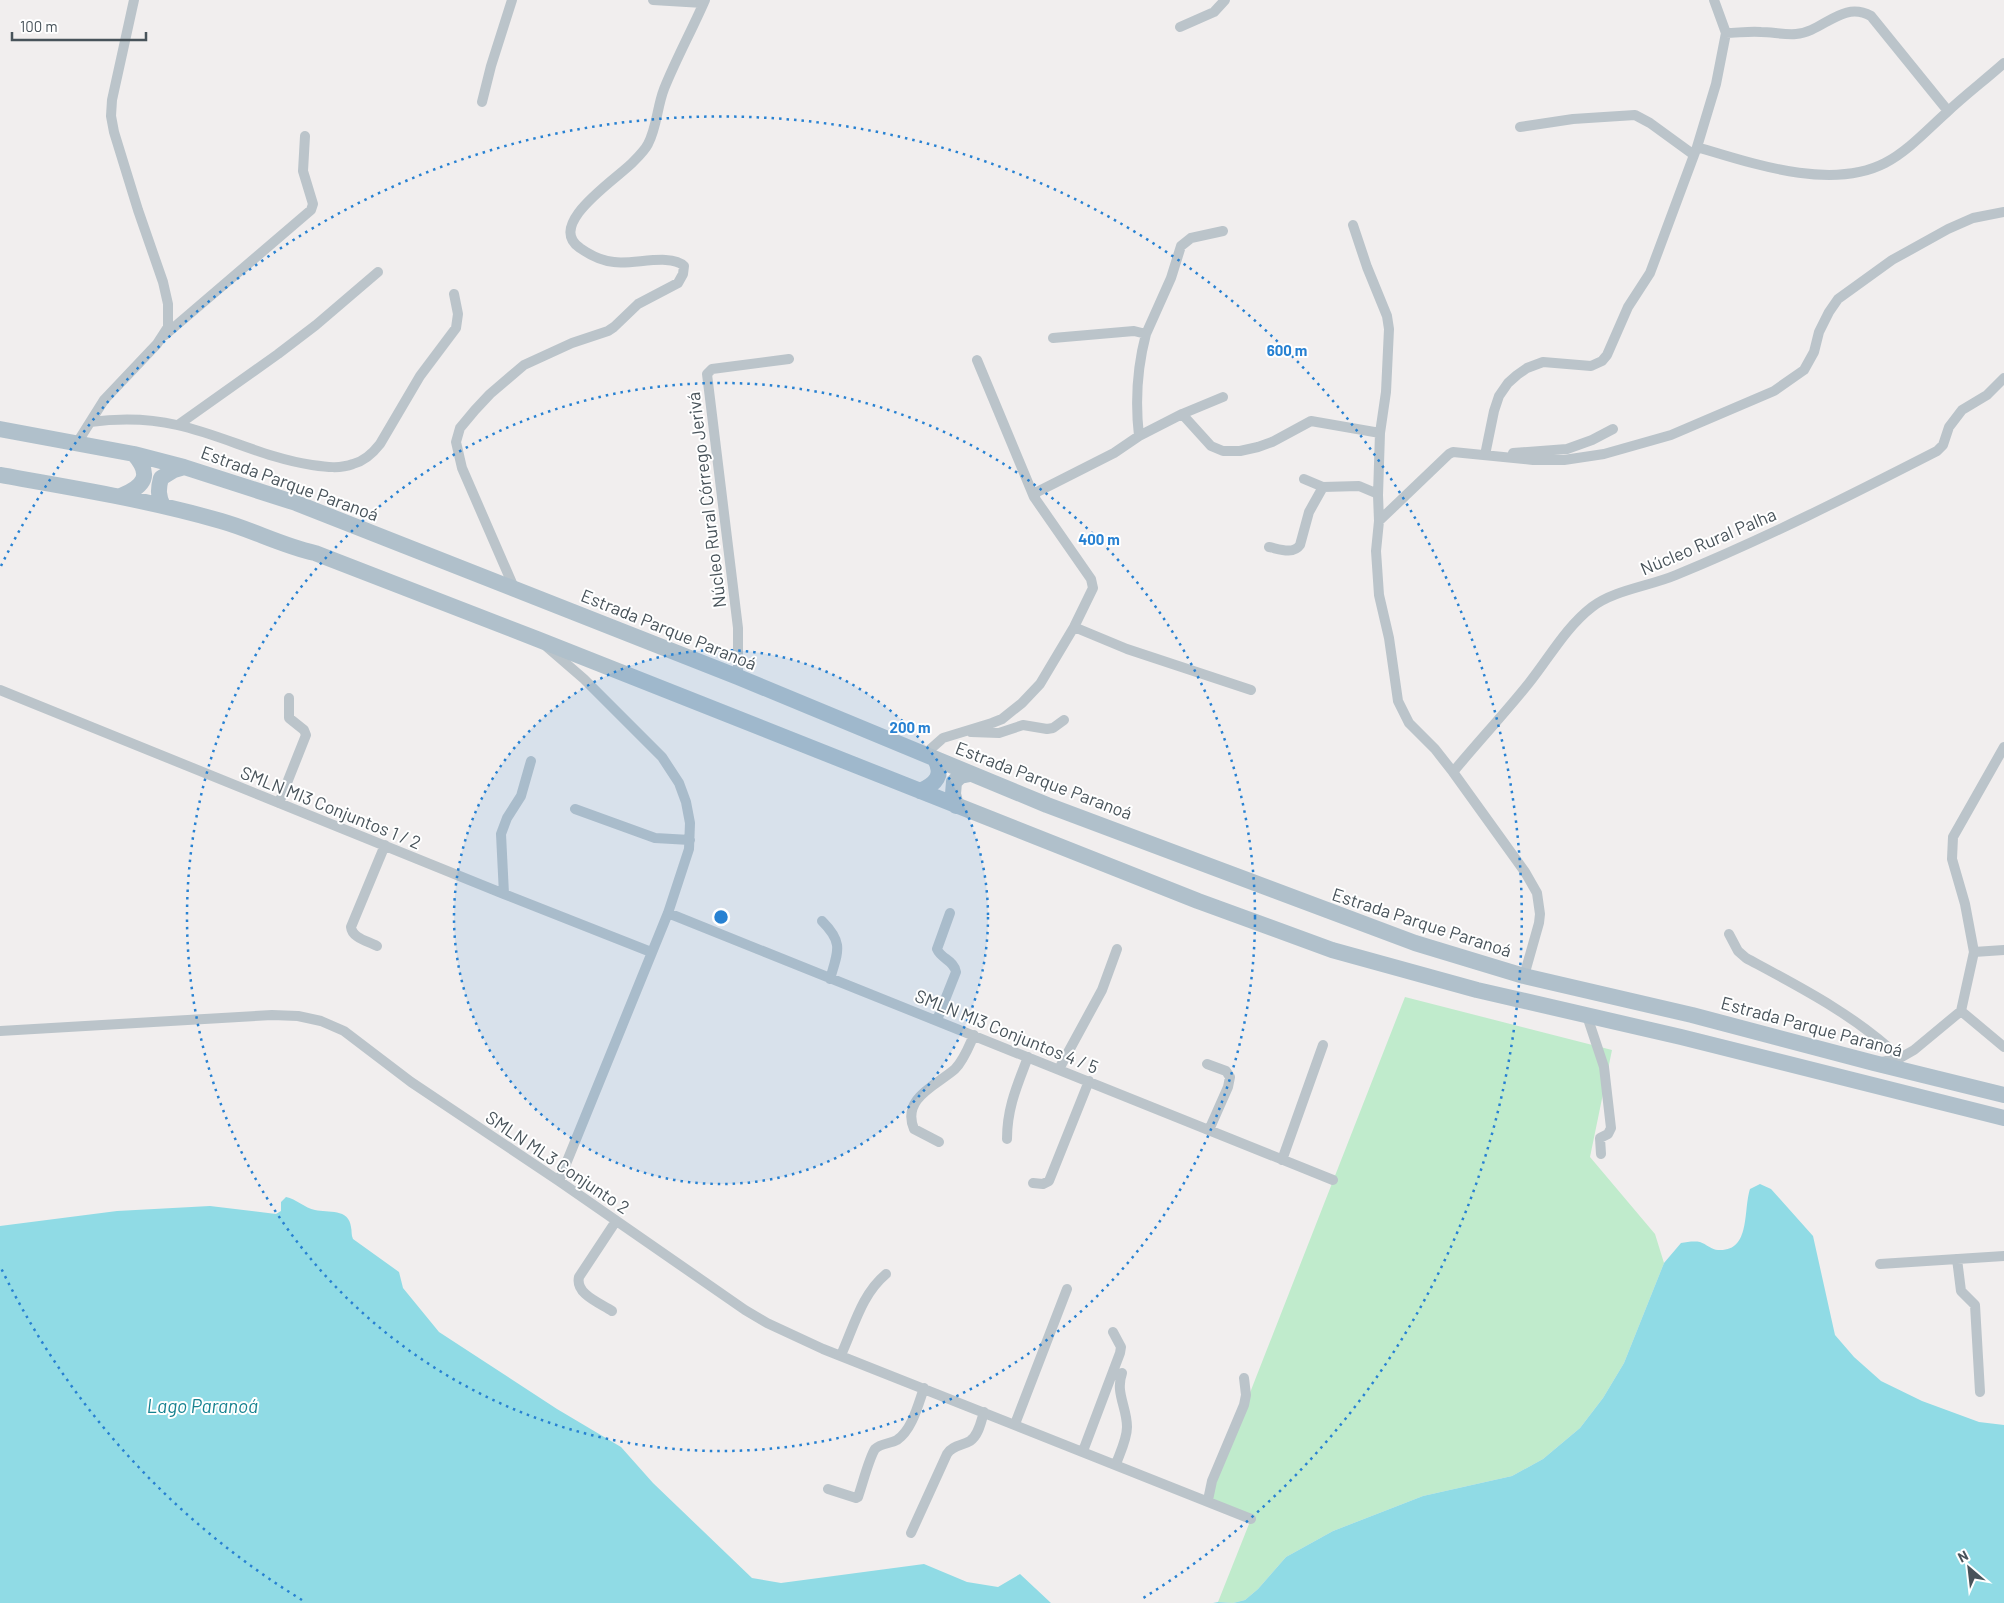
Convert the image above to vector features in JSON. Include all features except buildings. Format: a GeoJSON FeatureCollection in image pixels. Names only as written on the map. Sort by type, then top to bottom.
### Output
{"type":"FeatureCollection","features":[{"type":"Feature","properties":{"kind":"main road","name":"Estrada Parque Paranoá"},"geometry":{"type":"LineString","coordinates":[[0,429],[134,454],[184,467],[296,503],[738,677],[1047,805],[1415,943],[1524,976],[1692,1015],[2004,1095]]}},
{"type":"Feature","properties":{"kind":"main road"},"geometry":{"type":"LineString","coordinates":[[121,496],[135,490],[142,482],[145,472],[134,454]]}},
{"type":"Feature","properties":{"kind":"main road"},"geometry":{"type":"LineString","coordinates":[[163,506],[159,498],[158,488],[161,478],[174,470],[184,467]]}},
{"type":"Feature","properties":{"kind":"main road"},"geometry":{"type":"LineString","coordinates":[[0,475],[121,496],[163,506],[223,521],[315,553],[537,639],[956,806],[1257,923],[1332,950],[1434,980],[1681,1037],[2004,1118]]}},
{"type":"Feature","properties":{"kind":"main road"},"geometry":{"type":"LineString","coordinates":[[920,791],[934,784],[939,777],[940,770],[930,756]]}},
{"type":"Feature","properties":{"kind":"main road"},"geometry":{"type":"LineString","coordinates":[[956,806],[953,794],[954,782],[960,776],[970,774]]}},
{"type":"Feature","properties":{"kind":"main road"},"geometry":{"type":"LineString","coordinates":[[1681,1037],[1695,1032],[1698,1028],[1698,1024],[1692,1015]]}},
{"type":"Feature","properties":{"kind":"street"},"geometry":{"type":"LineString","coordinates":[[134,0],[112,100],[111,116],[114,132],[164,289],[169,318],[168,327],[164,335]]}},
{"type":"Feature","properties":{"kind":"street"},"geometry":{"type":"LineString","coordinates":[[482,102],[491,66],[512,0]]}},
{"type":"Feature","properties":{"kind":"street"},"geometry":{"type":"LineString","coordinates":[[515,590],[462,468],[457,449],[460,428],[474,410],[524,365],[581,339],[608,331],[638,304],[670,288],[681,280],[684,266],[678,260],[626,263],[604,260],[574,244],[569,233],[570,228],[586,204],[633,162],[648,144],[656,124],[657,112],[664,88],[704,2],[653,0]]}},
{"type":"Feature","properties":{"kind":"street"},"geometry":{"type":"LineString","coordinates":[[1180,26],[1214,12],[1225,0]]}},
{"type":"Feature","properties":{"kind":"street"},"geometry":{"type":"LineString","coordinates":[[1485,455],[1494,411],[1499,396],[1508,383],[1527,368],[1543,362],[1591,366],[1602,361],[1607,355],[1628,307],[1650,273],[1695,151],[1716,84],[1726,33],[1714,0]]}},
{"type":"Feature","properties":{"kind":"street"},"geometry":{"type":"LineString","coordinates":[[1726,33],[1796,34],[1807,32],[1844,13],[1862,11],[1871,16],[1948,111]]}},
{"type":"Feature","properties":{"kind":"street"},"geometry":{"type":"LineString","coordinates":[[1520,127],[1574,119],[1635,114],[1646,119],[1695,151],[1797,173],[1855,172],[1886,163],[1921,137],[2004,63]]}},
{"type":"Feature","properties":{"kind":"street"},"geometry":{"type":"LineString","coordinates":[[77,443],[114,389],[164,335],[311,210],[313,204],[303,171],[305,136]]}},
{"type":"Feature","properties":{"kind":"street"},"geometry":{"type":"LineString","coordinates":[[1380,521],[1449,454],[1458,452],[1533,460],[1564,460],[1621,450],[1671,436],[1774,391],[1804,370],[1814,352],[1829,312],[1838,299],[1892,260],[1948,229],[1973,218],[2004,212]]}},
{"type":"Feature","properties":{"kind":"street"},"geometry":{"type":"LineString","coordinates":[[1353,225],[1367,267],[1387,316],[1389,329],[1386,392],[1380,433],[1378,494],[1380,521],[1376,551],[1379,594],[1389,638],[1398,701],[1409,722],[1435,749],[1525,872],[1537,893],[1540,914],[1539,923],[1524,976]]}},
{"type":"Feature","properties":{"kind":"street"},"geometry":{"type":"LineString","coordinates":[[1138,436],[1137,379],[1146,334],[1171,278],[1181,246],[1184,241],[1190,238],[1223,231]]}},
{"type":"Feature","properties":{"kind":"street"},"geometry":{"type":"LineString","coordinates":[[178,425],[293,342],[378,272]]}},
{"type":"Feature","properties":{"kind":"street"},"geometry":{"type":"LineString","coordinates":[[90,422],[137,418],[178,425],[286,461],[326,467],[340,467],[353,464],[373,453],[380,444],[420,376],[456,328],[458,314],[454,294]]}},
{"type":"Feature","properties":{"kind":"street"},"geometry":{"type":"LineString","coordinates":[[1053,338],[1134,330],[1146,334]]}},
{"type":"Feature","properties":{"kind":"street","name":"Núcleo Rural Córrego Jerivá"},"geometry":{"type":"LineString","coordinates":[[738,677],[738,628],[707,374],[712,369],[789,359]]}},
{"type":"Feature","properties":{"kind":"street"},"geometry":{"type":"LineString","coordinates":[[930,756],[943,738],[1002,719],[1022,703],[1040,684],[1074,627],[1093,588],[1093,582],[1034,497],[977,360]]}},
{"type":"Feature","properties":{"kind":"street","name":"Núcleo Rural Palha"},"geometry":{"type":"LineString","coordinates":[[1452,772],[1529,683],[1580,616],[1594,606],[1608,597],[1677,575],[1779,530],[1843,500],[1937,451],[1943,445],[1950,427],[1962,410],[1987,395],[2004,378]]}},
{"type":"Feature","properties":{"kind":"street"},"geometry":{"type":"LineString","coordinates":[[1034,497],[1037,492],[1114,453],[1138,436],[1182,414],[1223,397]]}},
{"type":"Feature","properties":{"kind":"street"},"geometry":{"type":"LineString","coordinates":[[1182,414],[1211,446],[1223,451],[1240,451],[1272,442],[1311,421],[1380,433]]}},
{"type":"Feature","properties":{"kind":"street"},"geometry":{"type":"LineString","coordinates":[[1502,456],[1518,452],[1567,449],[1592,440],[1613,429]]}},
{"type":"Feature","properties":{"kind":"street"},"geometry":{"type":"LineString","coordinates":[[1304,479],[1323,487],[1358,486],[1378,494]]}},
{"type":"Feature","properties":{"kind":"street"},"geometry":{"type":"LineString","coordinates":[[1269,547],[1292,551],[1297,549],[1300,545],[1312,506],[1323,487]]}},
{"type":"Feature","properties":{"kind":"street"},"geometry":{"type":"LineString","coordinates":[[1074,627],[1127,649],[1251,690]]}},
{"type":"Feature","properties":{"kind":"street"},"geometry":{"type":"LineString","coordinates":[[537,639],[584,679],[662,758],[680,782],[690,822],[687,859],[668,913],[559,1181]]}},
{"type":"Feature","properties":{"kind":"street"},"geometry":{"type":"LineString","coordinates":[[584,679],[596,663]]}},
{"type":"Feature","properties":{"kind":"street","name":"SMLN MI3 Conjuntos 1 / 2"},"geometry":{"type":"LineString","coordinates":[[0,690],[651,952]]}},
{"type":"Feature","properties":{"kind":"street"},"geometry":{"type":"LineString","coordinates":[[278,803],[306,735],[304,730],[289,718],[289,698]]}},
{"type":"Feature","properties":{"kind":"street"},"geometry":{"type":"LineString","coordinates":[[965,731],[999,734],[1023,725],[1048,729],[1053,728],[1064,720]]}},
{"type":"Feature","properties":{"kind":"street"},"geometry":{"type":"LineString","coordinates":[[1874,1063],[1900,1058],[1932,1037],[1961,1011],[1974,952],[1965,904],[1952,859],[1953,837],[2004,747]]}},
{"type":"Feature","properties":{"kind":"street"},"geometry":{"type":"LineString","coordinates":[[504,894],[501,834],[521,796],[531,761]]}},
{"type":"Feature","properties":{"kind":"street"},"geometry":{"type":"LineString","coordinates":[[574,809],[650,837],[690,840]]}},
{"type":"Feature","properties":{"kind":"street"},"geometry":{"type":"LineString","coordinates":[[376,946],[355,935],[351,931],[351,927],[385,845]]}},
{"type":"Feature","properties":{"kind":"street"},"geometry":{"type":"LineString","coordinates":[[936,1020],[956,972],[953,964],[940,955],[936,949],[950,912]]}},
{"type":"Feature","properties":{"kind":"street","name":"SMLN MI3 Conjuntos 4 / 5"},"geometry":{"type":"LineString","coordinates":[[668,913],[1333,1180]]}},
{"type":"Feature","properties":{"kind":"street"},"geometry":{"type":"LineString","coordinates":[[822,921],[834,933],[838,944],[830,979]]}},
{"type":"Feature","properties":{"kind":"street"},"geometry":{"type":"LineString","coordinates":[[1729,934],[1738,951],[1746,958],[1808,991],[1858,1022],[1900,1058]]}},
{"type":"Feature","properties":{"kind":"street"},"geometry":{"type":"LineString","coordinates":[[1059,1069],[1102,990],[1117,949]]}},
{"type":"Feature","properties":{"kind":"street"},"geometry":{"type":"LineString","coordinates":[[1974,952],[2004,950]]}},
{"type":"Feature","properties":{"kind":"street"},"geometry":{"type":"LineString","coordinates":[[1961,1011],[2004,1047]]}},
{"type":"Feature","properties":{"kind":"street","name":"SMLN ML3 Conjunto 2"},"geometry":{"type":"LineString","coordinates":[[0,1031],[272,1015],[298,1016],[321,1021],[344,1031],[411,1082],[559,1181],[745,1310],[767,1323],[840,1355],[1208,1500],[1251,1519]]}},
{"type":"Feature","properties":{"kind":"street"},"geometry":{"type":"LineString","coordinates":[[1587,1016],[1604,1067],[1611,1128],[1608,1134],[1600,1138],[1602,1154]]}},
{"type":"Feature","properties":{"kind":"street"},"geometry":{"type":"LineString","coordinates":[[939,1142],[914,1130],[912,1112],[925,1090],[955,1069],[974,1035]]}},
{"type":"Feature","properties":{"kind":"street"},"geometry":{"type":"LineString","coordinates":[[1282,1160],[1323,1045]]}},
{"type":"Feature","properties":{"kind":"street"},"geometry":{"type":"LineString","coordinates":[[1007,1139],[1007,1121],[1013,1096],[1028,1057]]}},
{"type":"Feature","properties":{"kind":"street"},"geometry":{"type":"LineString","coordinates":[[1207,1064],[1226,1070],[1230,1077],[1228,1087],[1209,1130]]}},
{"type":"Feature","properties":{"kind":"street"},"geometry":{"type":"LineString","coordinates":[[1033,1183],[1043,1184],[1050,1181],[1089,1081]]}},
{"type":"Feature","properties":{"kind":"street"},"geometry":{"type":"LineString","coordinates":[[612,1311],[580,1290],[578,1282],[579,1277],[616,1222]]}},
{"type":"Feature","properties":{"kind":"street"},"geometry":{"type":"LineString","coordinates":[[1880,1264],[2004,1256]]}},
{"type":"Feature","properties":{"kind":"street"},"geometry":{"type":"LineString","coordinates":[[1957,1259],[1961,1291],[1975,1306],[1980,1392]]}},
{"type":"Feature","properties":{"kind":"street"},"geometry":{"type":"LineString","coordinates":[[840,1355],[865,1298],[872,1286],[886,1274]]}},
{"type":"Feature","properties":{"kind":"street"},"geometry":{"type":"LineString","coordinates":[[1016,1424],[1067,1289]]}},
{"type":"Feature","properties":{"kind":"street"},"geometry":{"type":"LineString","coordinates":[[1083,1451],[1120,1353],[1121,1347],[1113,1332]]}},
{"type":"Feature","properties":{"kind":"street"},"geometry":{"type":"LineString","coordinates":[[1116,1464],[1127,1430],[1119,1389],[1122,1374]]}},
{"type":"Feature","properties":{"kind":"street"},"geometry":{"type":"LineString","coordinates":[[1208,1500],[1212,1481],[1244,1405],[1246,1395],[1244,1378]]}},
{"type":"Feature","properties":{"kind":"street"},"geometry":{"type":"LineString","coordinates":[[828,1489],[858,1497],[874,1450],[878,1446],[898,1439],[905,1433],[917,1409],[924,1388]]}},
{"type":"Feature","properties":{"kind":"street"},"geometry":{"type":"LineString","coordinates":[[911,1533],[946,1454],[955,1446],[970,1441],[974,1437],[984,1412]]}},
{"type":"Feature","properties":{"kind":"green space"},"geometry":{"type":"Polygon","coordinates":[[[1405,997],[1612,1050],[1590,1157],[1655,1234],[1664,1263],[1624,1363],[1603,1398],[1580,1428],[1543,1459],[1512,1476],[1423,1496],[1333,1531],[1286,1557],[1258,1589],[1245,1600],[1233,1603],[1218,1602],[1251,1519],[1208,1500],[1405,997]]]}},
{"type":"Feature","properties":{"kind":"water"},"geometry":{"type":"Polygon","coordinates":[[[1760,1184],[1771,1189],[1813,1236],[1835,1335],[1854,1357],[1881,1381],[1922,1401],[1979,1422],[2004,1425],[2004,1603],[1233,1603],[1245,1600],[1258,1589],[1286,1557],[1333,1531],[1423,1496],[1512,1476],[1543,1459],[1580,1428],[1603,1398],[1624,1363],[1664,1263],[1681,1243],[1700,1242],[1718,1250],[1729,1249],[1736,1244],[1744,1228],[1750,1189],[1760,1184]]]}},
{"type":"Feature","properties":{"kind":"water","name":"Lago Paranoá"},"geometry":{"type":"Polygon","coordinates":[[[286,1197],[311,1209],[337,1212],[346,1217],[349,1221],[353,1239],[399,1272],[403,1288],[439,1332],[557,1409],[621,1447],[653,1483],[752,1578],[781,1583],[924,1564],[967,1582],[998,1587],[1020,1574],[1051,1603],[0,1603],[0,1226],[117,1211],[210,1206],[276,1214],[281,1211],[281,1202],[286,1197]]]}}]}
